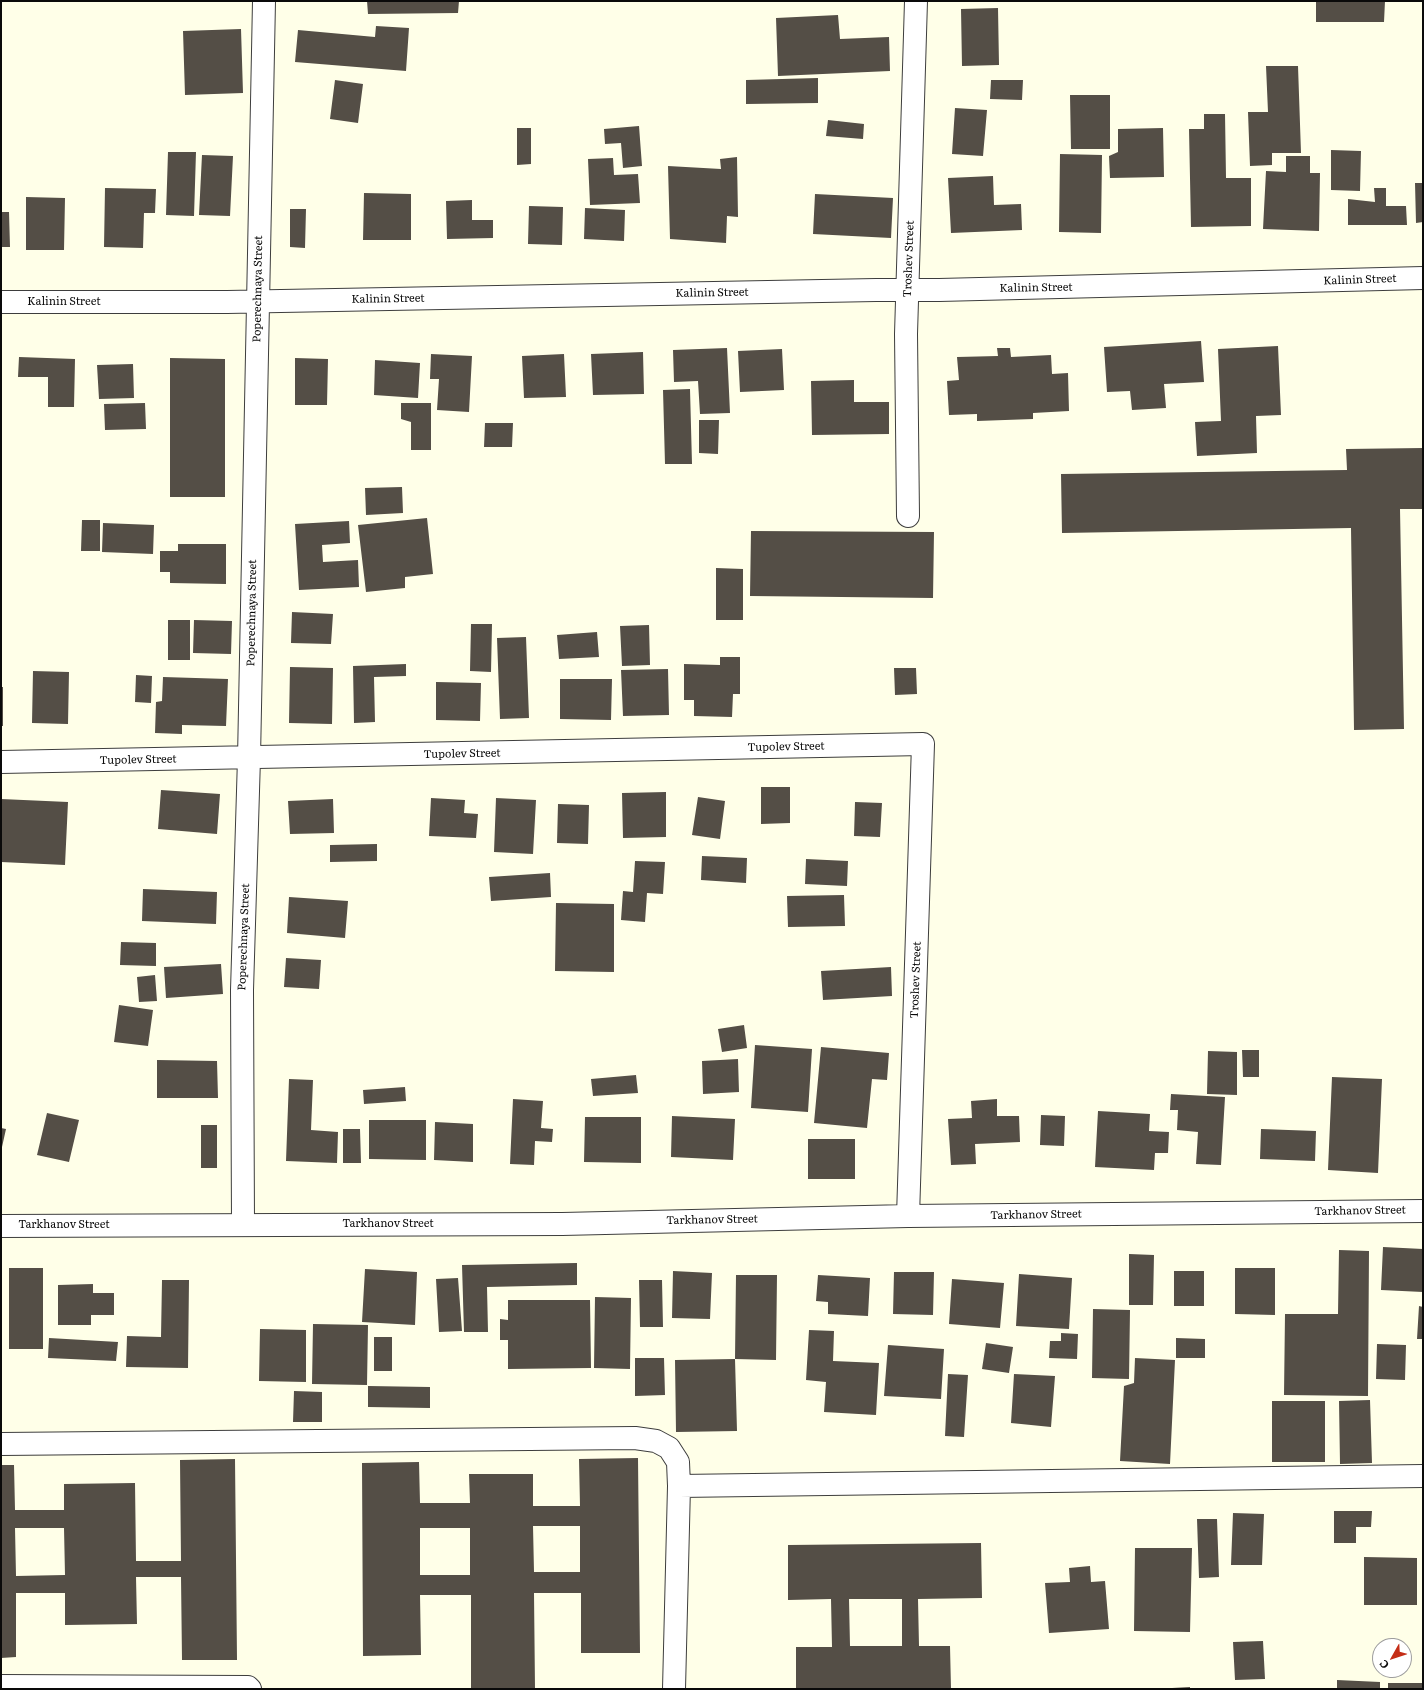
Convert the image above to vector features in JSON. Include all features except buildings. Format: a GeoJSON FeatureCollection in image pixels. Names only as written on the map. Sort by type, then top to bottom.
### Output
{"type":"FeatureCollection","features":[{"type":"Feature","properties":{"kind":"street","name":"Poperechnaya Street"},"geometry":{"type":"LineString","coordinates":[[243,1224],[242,990],[249,758],[264,1]]}},
{"type":"Feature","properties":{"kind":"street","name":"Troshev Street"},"geometry":{"type":"LineString","coordinates":[[908,516],[906,334],[916,1]]}},
{"type":"Feature","properties":{"kind":"street","name":"Kalinin Street"},"geometry":{"type":"LineString","coordinates":[[1,302],[908,291],[1423,278]]}},
{"type":"Feature","properties":{"kind":"street","name":"Troshev Street"},"geometry":{"type":"LineString","coordinates":[[908,1216],[924,744]]}},
{"type":"Feature","properties":{"kind":"street","name":"Tupolev Street"},"geometry":{"type":"LineString","coordinates":[[1,762],[924,744]]}},
{"type":"Feature","properties":{"kind":"street","name":"Tarkhanov Street"},"geometry":{"type":"LineString","coordinates":[[1,1226],[562,1224],[908,1216],[1423,1211]]}},
{"type":"Feature","properties":{"kind":"street"},"geometry":{"type":"LineString","coordinates":[[1,1444],[635,1438],[656,1441],[669,1448],[678,1462],[679,1486],[674,1689]]}},
{"type":"Feature","properties":{"kind":"street"},"geometry":{"type":"LineString","coordinates":[[679,1486],[1423,1476]]}},
{"type":"Feature","properties":{"kind":"street"},"geometry":{"type":"LineString","coordinates":[[1,1686],[248,1687],[250,1689]]}}]}
